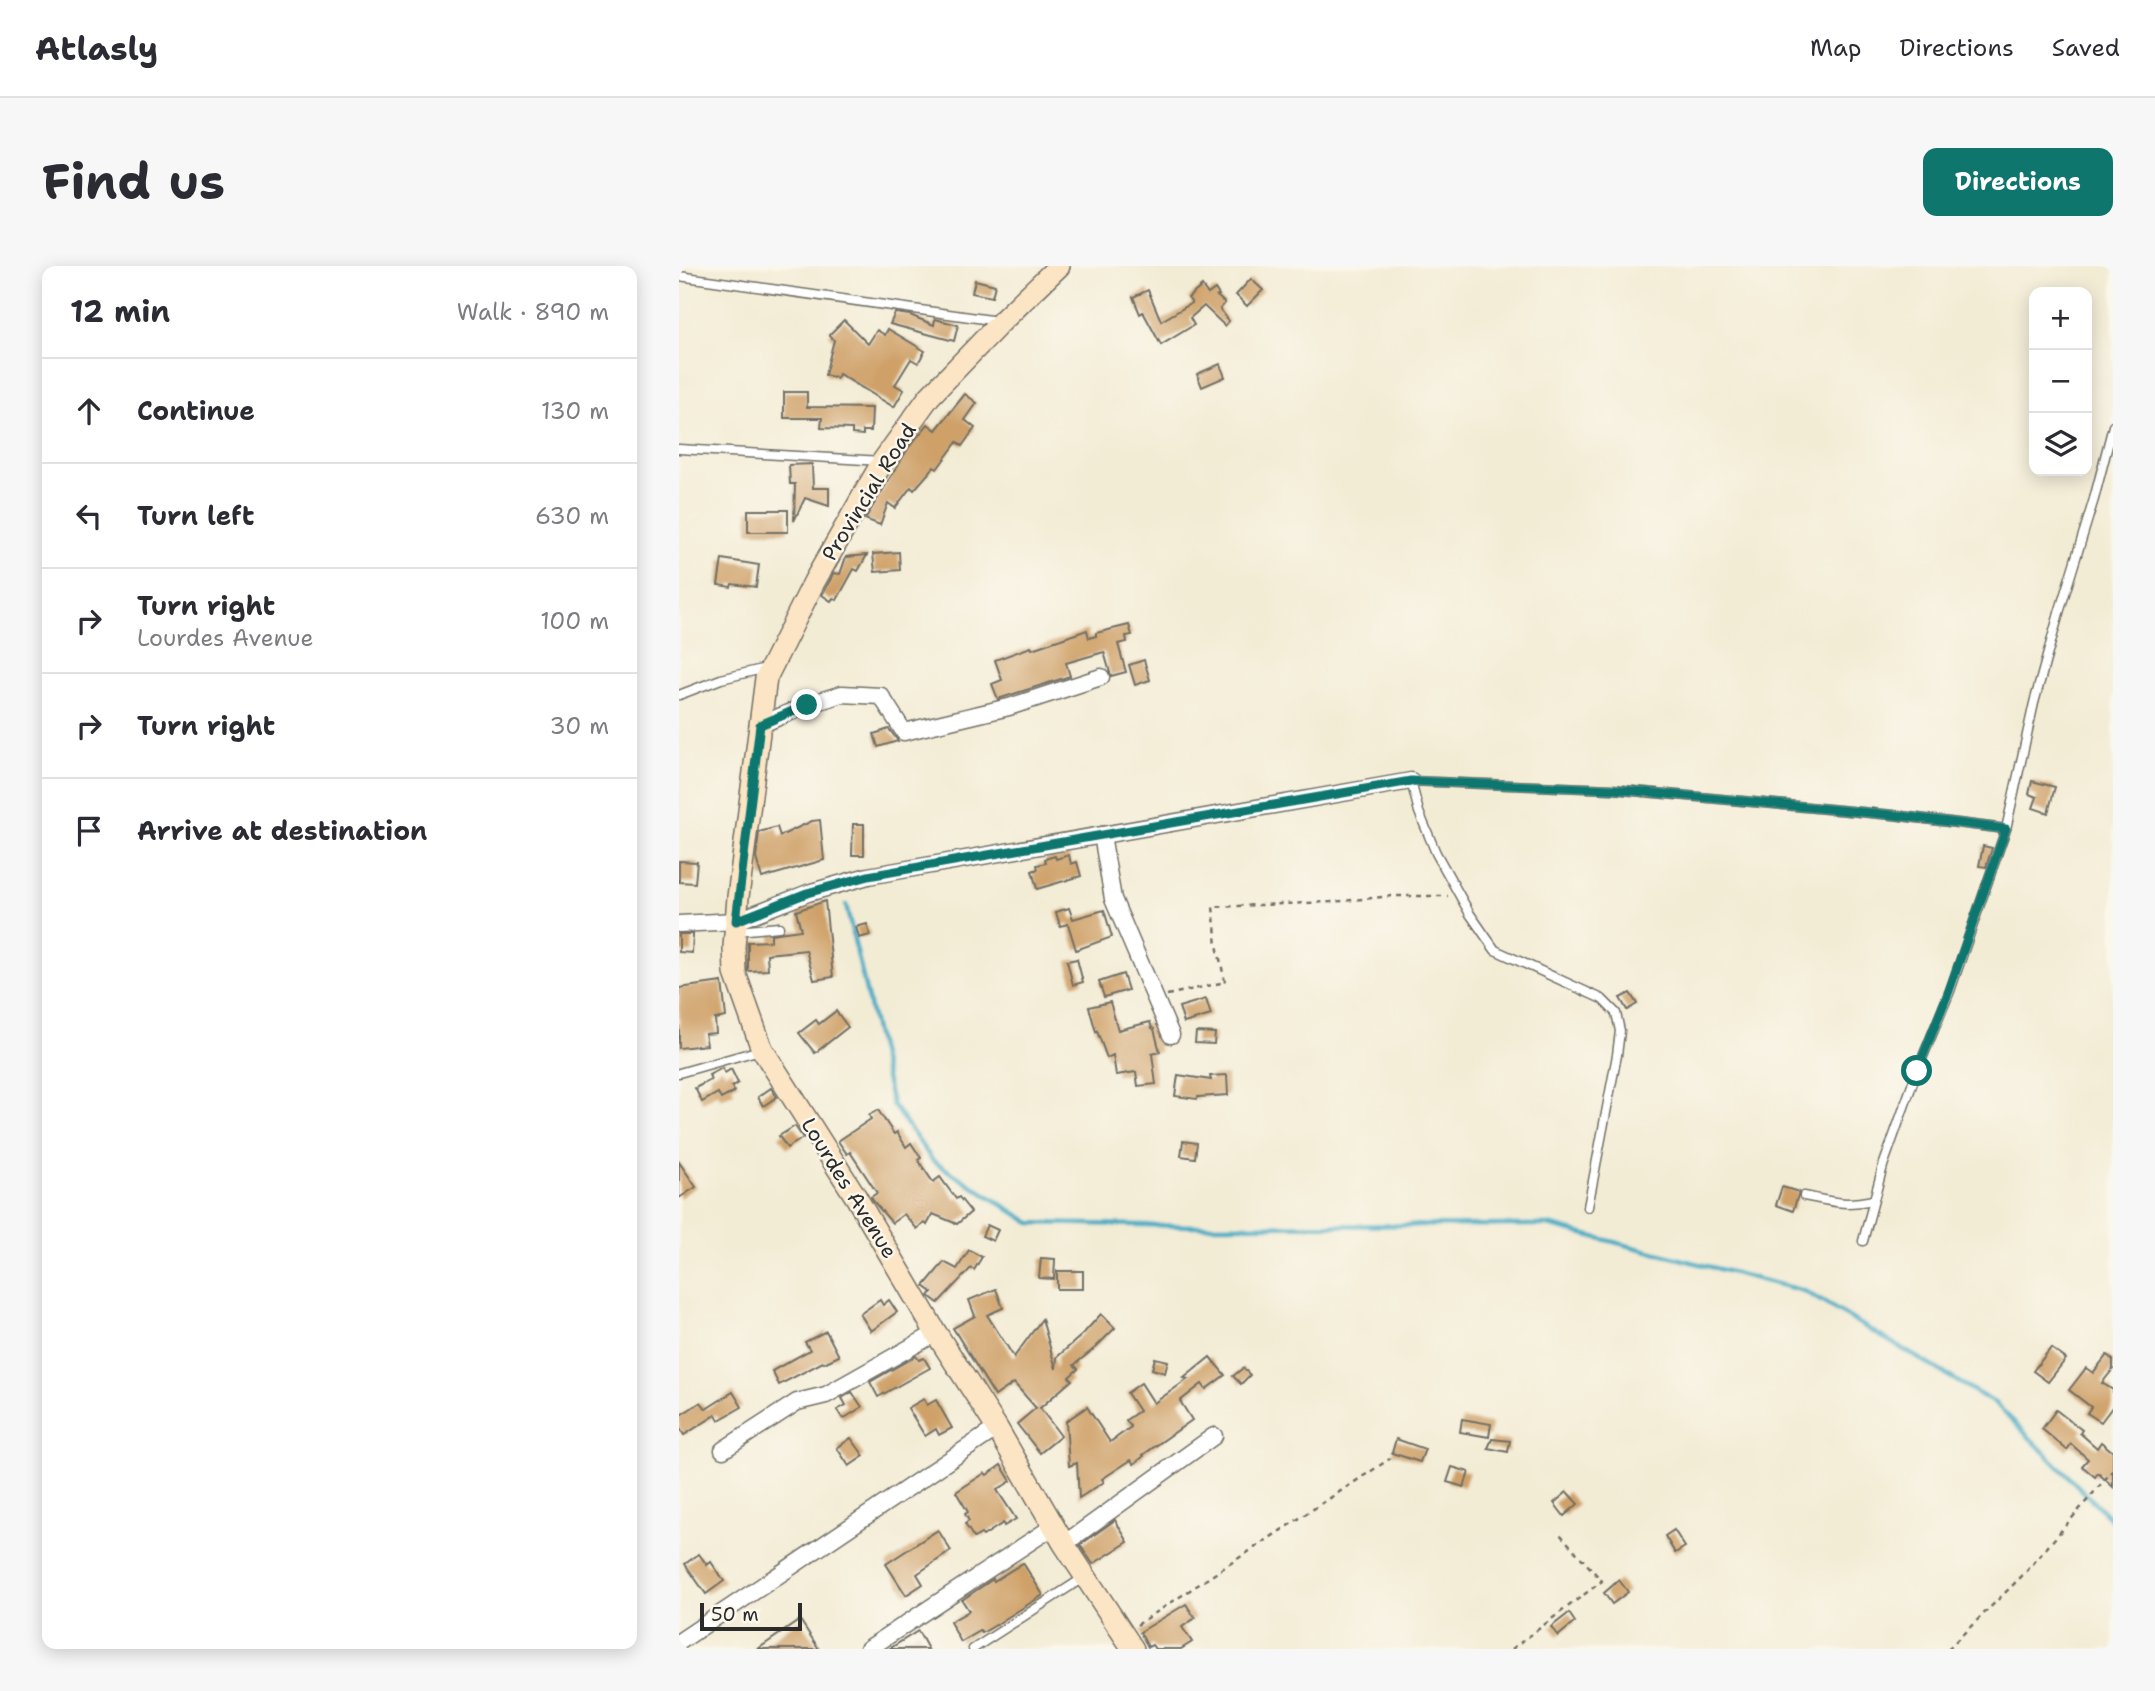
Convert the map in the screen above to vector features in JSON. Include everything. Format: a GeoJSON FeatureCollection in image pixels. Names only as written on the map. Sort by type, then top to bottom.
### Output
{"type":"FeatureCollection","features":[{"type":"Feature","properties":{"kind":"main road","name":"Provincial Road"},"geometry":{"type":"LineString","coordinates":[[769,672],[814,582],[883,461],[929,397],[1059,266]]}},
{"type":"Feature","properties":{"kind":"main road","name":"Lourdes Avenue"},"geometry":{"type":"LineString","coordinates":[[769,672],[735,926],[735,973],[762,1049],[856,1197],[1059,1535],[1130,1645]]}},
{"type":"Feature","properties":{"kind":"street"},"geometry":{"type":"LineString","coordinates":[[760,725],[842,694],[881,696],[904,732],[1009,707],[1101,677]]}},
{"type":"Feature","properties":{"kind":"street"},"geometry":{"type":"LineString","coordinates":[[679,924],[735,926],[807,893],[868,876],[1411,781]]}},
{"type":"Feature","properties":{"kind":"street"},"geometry":{"type":"LineString","coordinates":[[1102,835],[1113,899],[1171,1035]]}},
{"type":"Feature","properties":{"kind":"street"},"geometry":{"type":"LineString","coordinates":[[723,1450],[797,1402],[826,1395],[936,1332]]}},
{"type":"Feature","properties":{"kind":"street"},"geometry":{"type":"LineString","coordinates":[[679,1642],[997,1428]]}},
{"type":"Feature","properties":{"kind":"street"},"geometry":{"type":"LineString","coordinates":[[868,1649],[1059,1535],[1214,1436]]}},
{"type":"Feature","properties":{"kind":"lane"},"geometry":{"type":"LineString","coordinates":[[679,276],[1002,321]]}},
{"type":"Feature","properties":{"kind":"lane"},"geometry":{"type":"LineString","coordinates":[[1863,1241],[1873,1200],[1917,1071],[1949,991],[2006,829],[2034,703],[2113,426]]}},
{"type":"Feature","properties":{"kind":"lane"},"geometry":{"type":"LineString","coordinates":[[679,449],[883,461]]}},
{"type":"Feature","properties":{"kind":"lane"},"geometry":{"type":"LineString","coordinates":[[679,695],[721,679],[769,672]]}},
{"type":"Feature","properties":{"kind":"lane"},"geometry":{"type":"LineString","coordinates":[[1588,1207],[1619,1043],[1620,1031],[1616,1013],[1602,999],[1495,950],[1436,853],[1425,829],[1411,781],[1612,789],[1893,815],[2006,829]]}},
{"type":"Feature","properties":{"kind":"lane"},"geometry":{"type":"LineString","coordinates":[[735,926],[779,927]]}},
{"type":"Feature","properties":{"kind":"lane"},"geometry":{"type":"LineString","coordinates":[[679,1073],[762,1049]]}},
{"type":"Feature","properties":{"kind":"lane"},"geometry":{"type":"LineString","coordinates":[[1804,1196],[1837,1204],[1873,1200]]}},
{"type":"Feature","properties":{"kind":"lane"},"geometry":{"type":"LineString","coordinates":[[973,1649],[1085,1576]]}},
{"type":"Feature","properties":{"kind":"path"},"geometry":{"type":"LineString","coordinates":[[1157,997],[1225,982],[1213,907],[1331,902],[1392,896],[1462,896]]}},
{"type":"Feature","properties":{"kind":"path"},"geometry":{"type":"LineString","coordinates":[[1130,1645],[1391,1458]]}},
{"type":"Feature","properties":{"kind":"path"},"geometry":{"type":"LineString","coordinates":[[1948,1649],[2026,1572],[2113,1470]]}},
{"type":"Feature","properties":{"kind":"path"},"geometry":{"type":"LineString","coordinates":[[1512,1649],[1602,1581],[1559,1533]]}},
{"type":"Feature","properties":{"kind":"building"},"geometry":{"type":"Polygon","coordinates":[[[1251,279],[1263,290],[1247,306],[1236,295],[1251,279]]]}},
{"type":"Feature","properties":{"kind":"building"},"geometry":{"type":"Polygon","coordinates":[[[975,280],[995,285],[992,297],[972,293],[975,280]]]}},
{"type":"Feature","properties":{"kind":"building"},"geometry":{"type":"Polygon","coordinates":[[[1202,286],[1208,294],[1215,289],[1219,295],[1217,296],[1225,303],[1220,309],[1229,321],[1225,326],[1204,306],[1190,318],[1194,325],[1161,345],[1143,312],[1140,314],[1133,297],[1148,290],[1161,321],[1192,303],[1188,298],[1202,286]]]}},
{"type":"Feature","properties":{"kind":"building"},"geometry":{"type":"Polygon","coordinates":[[[895,313],[910,315],[934,325],[935,319],[958,325],[954,341],[890,324],[895,313]]]}},
{"type":"Feature","properties":{"kind":"building"},"geometry":{"type":"Polygon","coordinates":[[[844,320],[868,344],[877,330],[885,335],[888,329],[925,351],[918,363],[911,359],[895,385],[904,390],[894,407],[839,374],[837,378],[825,375],[834,340],[829,335],[844,320]]]}},
{"type":"Feature","properties":{"kind":"building"},"geometry":{"type":"Polygon","coordinates":[[[1220,364],[1225,377],[1202,387],[1197,374],[1220,364]]]}},
{"type":"Feature","properties":{"kind":"building"},"geometry":{"type":"Polygon","coordinates":[[[784,392],[807,392],[807,407],[872,408],[871,431],[863,431],[863,435],[852,434],[852,429],[821,428],[822,418],[784,418],[784,392]]]}},
{"type":"Feature","properties":{"kind":"building"},"geometry":{"type":"Polygon","coordinates":[[[965,394],[977,403],[965,420],[975,428],[962,446],[957,442],[937,469],[934,467],[914,490],[911,487],[895,508],[888,503],[880,525],[865,519],[909,447],[928,424],[936,430],[965,394]]]}},
{"type":"Feature","properties":{"kind":"building"},"geometry":{"type":"Polygon","coordinates":[[[812,464],[813,488],[829,488],[829,506],[805,498],[794,521],[795,484],[790,484],[789,465],[812,464]]]}},
{"type":"Feature","properties":{"kind":"building"},"geometry":{"type":"Polygon","coordinates":[[[748,510],[788,510],[788,532],[748,532],[748,510]]]}},
{"type":"Feature","properties":{"kind":"building"},"geometry":{"type":"Polygon","coordinates":[[[899,552],[900,570],[875,572],[873,554],[899,552]]]}},
{"type":"Feature","properties":{"kind":"building"},"geometry":{"type":"Polygon","coordinates":[[[867,555],[858,571],[854,569],[837,600],[833,598],[831,601],[822,595],[834,573],[840,574],[846,557],[867,555]]]}},
{"type":"Feature","properties":{"kind":"building"},"geometry":{"type":"Polygon","coordinates":[[[722,559],[759,565],[756,587],[718,585],[722,559]]]}},
{"type":"Feature","properties":{"kind":"building"},"geometry":{"type":"Polygon","coordinates":[[[1129,625],[1132,635],[1126,636],[1127,642],[1118,644],[1126,672],[1111,676],[1104,652],[1066,663],[1070,676],[998,699],[992,684],[1002,680],[995,660],[1087,630],[1089,638],[1096,636],[1096,633],[1129,625]]]}},
{"type":"Feature","properties":{"kind":"building"},"geometry":{"type":"Polygon","coordinates":[[[1144,660],[1150,680],[1135,685],[1129,665],[1144,660]]]}},
{"type":"Feature","properties":{"kind":"building"},"geometry":{"type":"Polygon","coordinates":[[[889,729],[898,741],[878,747],[874,734],[889,729]]]}},
{"type":"Feature","properties":{"kind":"building"},"geometry":{"type":"Polygon","coordinates":[[[2032,781],[2055,787],[2048,813],[2033,808],[2037,797],[2029,794],[2032,781]]]}},
{"type":"Feature","properties":{"kind":"building"},"geometry":{"type":"Polygon","coordinates":[[[820,820],[824,860],[762,878],[756,858],[759,832],[777,827],[780,836],[820,820]]]}},
{"type":"Feature","properties":{"kind":"building"},"geometry":{"type":"Polygon","coordinates":[[[853,824],[864,824],[864,855],[852,855],[853,824]]]}},
{"type":"Feature","properties":{"kind":"building"},"geometry":{"type":"Polygon","coordinates":[[[1983,846],[1992,848],[1986,867],[1979,866],[1983,846]]]}},
{"type":"Feature","properties":{"kind":"building"},"geometry":{"type":"Polygon","coordinates":[[[1069,855],[1071,864],[1077,862],[1081,876],[1037,889],[1032,871],[1038,869],[1037,865],[1046,863],[1045,859],[1069,855]]]}},
{"type":"Feature","properties":{"kind":"building"},"geometry":{"type":"Polygon","coordinates":[[[679,861],[697,862],[695,883],[679,882],[679,861]]]}},
{"type":"Feature","properties":{"kind":"building"},"geometry":{"type":"Polygon","coordinates":[[[825,901],[833,977],[814,980],[806,950],[767,954],[768,970],[748,971],[748,942],[771,941],[771,934],[801,930],[796,911],[825,901]]]}},
{"type":"Feature","properties":{"kind":"building"},"geometry":{"type":"Polygon","coordinates":[[[1069,908],[1073,919],[1104,910],[1112,937],[1076,950],[1068,924],[1060,926],[1056,912],[1069,908]]]}},
{"type":"Feature","properties":{"kind":"building"},"geometry":{"type":"Polygon","coordinates":[[[867,924],[870,935],[859,938],[856,927],[867,924]]]}},
{"type":"Feature","properties":{"kind":"building"},"geometry":{"type":"Polygon","coordinates":[[[679,934],[693,934],[692,953],[679,952],[679,934]]]}},
{"type":"Feature","properties":{"kind":"building"},"geometry":{"type":"Polygon","coordinates":[[[1077,959],[1083,982],[1073,985],[1067,961],[1077,959]]]}},
{"type":"Feature","properties":{"kind":"building"},"geometry":{"type":"Polygon","coordinates":[[[1123,974],[1128,990],[1104,997],[1099,982],[1123,974]]]}},
{"type":"Feature","properties":{"kind":"building"},"geometry":{"type":"Polygon","coordinates":[[[722,982],[726,1017],[715,1019],[716,1033],[705,1034],[707,1045],[679,1048],[679,988],[722,982]]]}},
{"type":"Feature","properties":{"kind":"building"},"geometry":{"type":"Polygon","coordinates":[[[1630,993],[1637,1004],[1627,1010],[1620,998],[1630,993]]]}},
{"type":"Feature","properties":{"kind":"building"},"geometry":{"type":"Polygon","coordinates":[[[1206,999],[1211,1015],[1184,1023],[1179,1007],[1206,999]]]}},
{"type":"Feature","properties":{"kind":"building"},"geometry":{"type":"Polygon","coordinates":[[[1110,1002],[1118,1030],[1150,1022],[1154,1029],[1160,1052],[1152,1054],[1156,1084],[1138,1086],[1136,1072],[1116,1075],[1113,1055],[1107,1058],[1089,1007],[1110,1002]]]}},
{"type":"Feature","properties":{"kind":"building"},"geometry":{"type":"Polygon","coordinates":[[[836,1011],[848,1027],[815,1053],[799,1033],[816,1020],[819,1024],[836,1011]]]}},
{"type":"Feature","properties":{"kind":"building"},"geometry":{"type":"Polygon","coordinates":[[[1196,1032],[1215,1033],[1214,1044],[1195,1043],[1196,1032]]]}},
{"type":"Feature","properties":{"kind":"building"},"geometry":{"type":"Polygon","coordinates":[[[722,1068],[725,1073],[731,1069],[738,1083],[732,1087],[734,1092],[721,1099],[718,1093],[702,1102],[695,1088],[711,1080],[709,1075],[722,1068]]]}},
{"type":"Feature","properties":{"kind":"building"},"geometry":{"type":"Polygon","coordinates":[[[1178,1075],[1211,1080],[1210,1076],[1227,1075],[1228,1095],[1197,1099],[1175,1096],[1178,1075]]]}},
{"type":"Feature","properties":{"kind":"building"},"geometry":{"type":"Polygon","coordinates":[[[771,1088],[777,1097],[763,1106],[758,1097],[771,1088]]]}},
{"type":"Feature","properties":{"kind":"building"},"geometry":{"type":"Polygon","coordinates":[[[878,1110],[906,1147],[911,1143],[921,1158],[918,1160],[933,1182],[940,1177],[956,1199],[959,1197],[971,1212],[957,1224],[933,1214],[927,1225],[925,1223],[917,1229],[904,1214],[892,1223],[874,1202],[871,1197],[877,1193],[850,1152],[847,1154],[838,1141],[871,1119],[869,1115],[878,1110]]]}},
{"type":"Feature","properties":{"kind":"building"},"geometry":{"type":"Polygon","coordinates":[[[795,1126],[803,1138],[787,1148],[779,1136],[795,1126]]]}},
{"type":"Feature","properties":{"kind":"building"},"geometry":{"type":"Polygon","coordinates":[[[1183,1141],[1197,1143],[1195,1158],[1181,1156],[1183,1141]]]}},
{"type":"Feature","properties":{"kind":"building"},"geometry":{"type":"Polygon","coordinates":[[[679,1162],[696,1187],[679,1198],[679,1162]]]}},
{"type":"Feature","properties":{"kind":"building"},"geometry":{"type":"Polygon","coordinates":[[[1782,1187],[1799,1192],[1793,1211],[1776,1205],[1782,1187]]]}},
{"type":"Feature","properties":{"kind":"building"},"geometry":{"type":"Polygon","coordinates":[[[987,1225],[998,1230],[993,1241],[982,1236],[987,1225]]]}},
{"type":"Feature","properties":{"kind":"building"},"geometry":{"type":"Polygon","coordinates":[[[969,1250],[982,1257],[974,1270],[971,1268],[938,1303],[929,1296],[932,1292],[924,1286],[944,1262],[957,1269],[969,1250]]]}},
{"type":"Feature","properties":{"kind":"building"},"geometry":{"type":"Polygon","coordinates":[[[1041,1258],[1055,1259],[1054,1279],[1039,1278],[1041,1258]]]}},
{"type":"Feature","properties":{"kind":"building"},"geometry":{"type":"Polygon","coordinates":[[[1057,1271],[1083,1271],[1083,1289],[1057,1289],[1057,1271]]]}},
{"type":"Feature","properties":{"kind":"building"},"geometry":{"type":"Polygon","coordinates":[[[996,1289],[1003,1308],[987,1315],[1014,1357],[1042,1319],[1056,1369],[1057,1357],[1101,1314],[1115,1328],[1074,1365],[1078,1369],[1069,1377],[1072,1380],[1040,1408],[1061,1436],[1040,1453],[1017,1424],[1036,1408],[1014,1383],[995,1396],[953,1328],[975,1316],[969,1300],[996,1289]]]}},
{"type":"Feature","properties":{"kind":"building"},"geometry":{"type":"Polygon","coordinates":[[[880,1300],[883,1305],[889,1300],[897,1312],[871,1331],[860,1314],[880,1300]]]}},
{"type":"Feature","properties":{"kind":"building"},"geometry":{"type":"Polygon","coordinates":[[[826,1331],[839,1356],[779,1385],[772,1371],[810,1350],[805,1342],[826,1331]]]}},
{"type":"Feature","properties":{"kind":"building"},"geometry":{"type":"Polygon","coordinates":[[[2051,1348],[2066,1359],[2048,1382],[2033,1371],[2051,1348]]]}},
{"type":"Feature","properties":{"kind":"building"},"geometry":{"type":"Polygon","coordinates":[[[2107,1355],[2113,1360],[2113,1369],[2102,1383],[2113,1390],[2113,1406],[2101,1422],[2087,1413],[2091,1407],[2069,1390],[2086,1368],[2093,1373],[2107,1355]]]}},
{"type":"Feature","properties":{"kind":"building"},"geometry":{"type":"Polygon","coordinates":[[[916,1356],[919,1360],[924,1358],[930,1368],[878,1397],[870,1382],[916,1356]]]}},
{"type":"Feature","properties":{"kind":"building"},"geometry":{"type":"Polygon","coordinates":[[[1210,1357],[1225,1375],[1206,1389],[1202,1384],[1180,1401],[1192,1420],[1134,1464],[1131,1460],[1079,1498],[1077,1463],[1069,1466],[1066,1421],[1087,1407],[1110,1442],[1131,1427],[1126,1420],[1139,1411],[1127,1393],[1141,1383],[1154,1403],[1188,1379],[1184,1378],[1210,1357]]]}},
{"type":"Feature","properties":{"kind":"building"},"geometry":{"type":"Polygon","coordinates":[[[1155,1358],[1168,1361],[1165,1373],[1152,1369],[1155,1358]]]}},
{"type":"Feature","properties":{"kind":"building"},"geometry":{"type":"Polygon","coordinates":[[[1243,1368],[1250,1375],[1241,1384],[1233,1376],[1243,1368]]]}},
{"type":"Feature","properties":{"kind":"building"},"geometry":{"type":"Polygon","coordinates":[[[733,1392],[742,1407],[719,1420],[716,1415],[684,1435],[679,1427],[679,1416],[701,1402],[706,1409],[733,1392]]]}},
{"type":"Feature","properties":{"kind":"building"},"geometry":{"type":"Polygon","coordinates":[[[852,1392],[862,1407],[843,1419],[837,1410],[846,1405],[842,1398],[852,1392]]]}},
{"type":"Feature","properties":{"kind":"building"},"geometry":{"type":"Polygon","coordinates":[[[924,1399],[927,1405],[936,1400],[952,1428],[939,1435],[936,1429],[925,1436],[908,1408],[924,1399]]]}},
{"type":"Feature","properties":{"kind":"building"},"geometry":{"type":"Polygon","coordinates":[[[2056,1410],[2082,1430],[2080,1433],[2097,1448],[2101,1442],[2113,1452],[2113,1487],[2098,1473],[2095,1477],[2082,1466],[2088,1459],[2071,1444],[2067,1450],[2042,1429],[2056,1410]]]}},
{"type":"Feature","properties":{"kind":"building"},"geometry":{"type":"Polygon","coordinates":[[[1462,1419],[1491,1424],[1489,1437],[1460,1432],[1462,1419]]]}},
{"type":"Feature","properties":{"kind":"building"},"geometry":{"type":"Polygon","coordinates":[[[851,1438],[864,1456],[849,1466],[837,1448],[851,1438]]]}},
{"type":"Feature","properties":{"kind":"building"},"geometry":{"type":"Polygon","coordinates":[[[1396,1439],[1425,1449],[1420,1462],[1392,1453],[1396,1439]]]}},
{"type":"Feature","properties":{"kind":"building"},"geometry":{"type":"Polygon","coordinates":[[[1492,1439],[1510,1441],[1508,1452],[1488,1448],[1492,1439]]]}},
{"type":"Feature","properties":{"kind":"building"},"geometry":{"type":"Polygon","coordinates":[[[1001,1465],[1011,1481],[997,1490],[1016,1519],[974,1538],[965,1524],[969,1521],[965,1514],[968,1512],[956,1492],[1001,1465]]]}},
{"type":"Feature","properties":{"kind":"building"},"geometry":{"type":"Polygon","coordinates":[[[1452,1467],[1469,1472],[1464,1487],[1447,1482],[1452,1467]]]}},
{"type":"Feature","properties":{"kind":"building"},"geometry":{"type":"Polygon","coordinates":[[[1567,1492],[1578,1504],[1564,1516],[1554,1503],[1567,1492]]]}},
{"type":"Feature","properties":{"kind":"building"},"geometry":{"type":"Polygon","coordinates":[[[1115,1520],[1128,1542],[1093,1564],[1080,1545],[1115,1520]]]}},
{"type":"Feature","properties":{"kind":"building"},"geometry":{"type":"Polygon","coordinates":[[[938,1530],[951,1551],[917,1574],[923,1584],[906,1595],[886,1564],[938,1530]]]}},
{"type":"Feature","properties":{"kind":"building"},"geometry":{"type":"Polygon","coordinates":[[[1674,1530],[1685,1547],[1675,1553],[1665,1536],[1674,1530]]]}},
{"type":"Feature","properties":{"kind":"building"},"geometry":{"type":"Polygon","coordinates":[[[699,1554],[707,1565],[711,1562],[724,1581],[706,1594],[685,1564],[699,1554]]]}},
{"type":"Feature","properties":{"kind":"building"},"geometry":{"type":"Polygon","coordinates":[[[1023,1563],[1043,1595],[982,1633],[980,1631],[961,1642],[950,1622],[969,1611],[962,1600],[1023,1563]]]}},
{"type":"Feature","properties":{"kind":"building"},"geometry":{"type":"Polygon","coordinates":[[[1619,1580],[1628,1592],[1612,1604],[1604,1593],[1619,1580]]]}},
{"type":"Feature","properties":{"kind":"building"},"geometry":{"type":"Polygon","coordinates":[[[1186,1604],[1195,1618],[1182,1627],[1192,1642],[1181,1649],[1155,1649],[1152,1645],[1148,1647],[1140,1632],[1186,1604]]]}},
{"type":"Feature","properties":{"kind":"building"},"geometry":{"type":"Polygon","coordinates":[[[1569,1613],[1575,1622],[1558,1636],[1551,1627],[1569,1613]]]}},
{"type":"Feature","properties":{"kind":"building"},"geometry":{"type":"Polygon","coordinates":[[[800,1620],[819,1649],[758,1649],[800,1620]]]}},
{"type":"Feature","properties":{"kind":"building"},"geometry":{"type":"Polygon","coordinates":[[[918,1631],[928,1649],[889,1649],[918,1631]]]}},
{"type":"Feature","properties":{"kind":"waterway"},"geometry":{"type":"LineString","coordinates":[[846,905],[892,1104],[933,1161],[1031,1223],[1193,1226],[1548,1225],[1804,1291],[1996,1404],[2113,1521]]}},
{"type":"Feature","properties":{"kind":"route"},"geometry":{"type":"LineString","coordinates":[[807,705],[760,725],[736,921],[807,893],[868,876],[1411,781],[1612,789],[1893,815],[2006,829],[1968,941],[1917,1071]]}}]}
